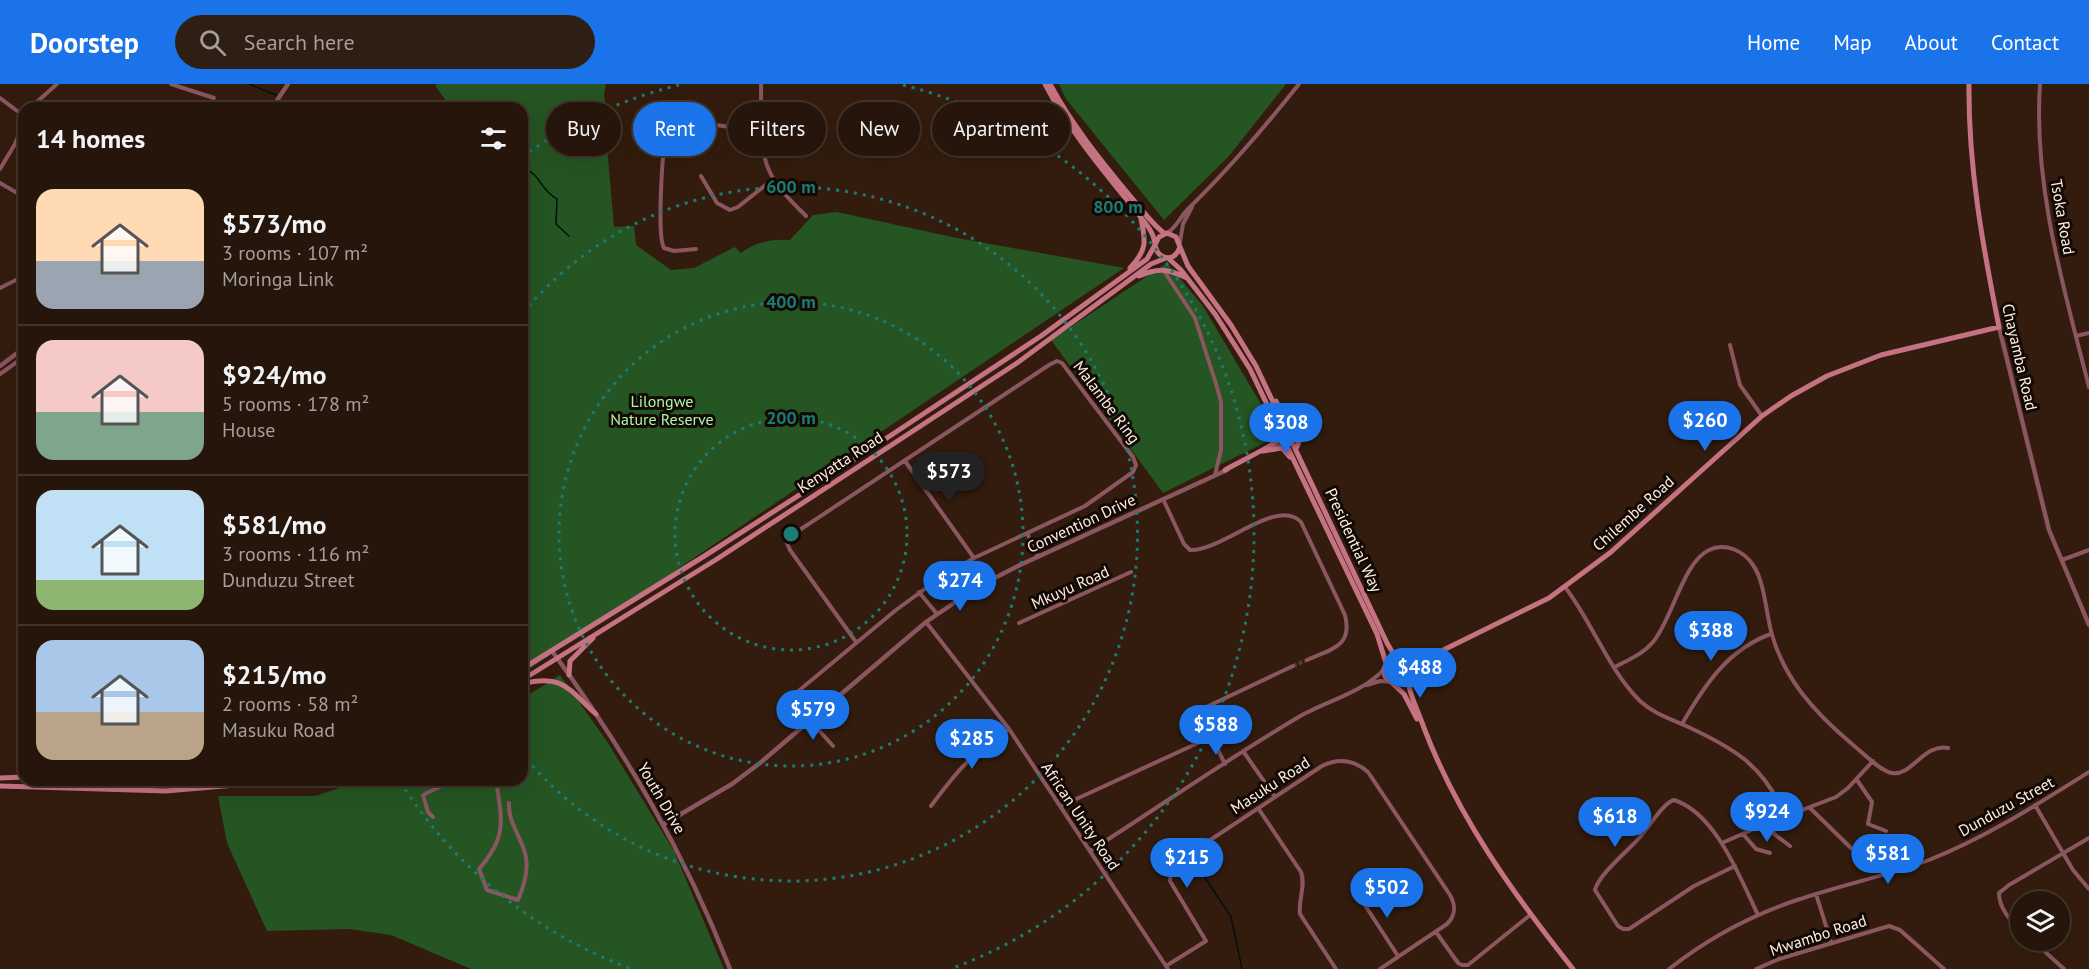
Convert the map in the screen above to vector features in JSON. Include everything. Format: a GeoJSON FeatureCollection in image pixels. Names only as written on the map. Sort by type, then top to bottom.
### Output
{"type":"FeatureCollection","features":[{"type":"Feature","properties":{"kind":"main road","name":"Presidential Way"},"geometry":{"type":"LineString","coordinates":[[1045,84],[1089,153],[1152,233],[1159,254],[1167,258],[1188,279],[1231,337],[1250,369],[1277,425],[1296,449],[1387,643],[1399,659]]}},
{"type":"Feature","properties":{"kind":"main road","name":"Presidential Way"},"geometry":{"type":"LineString","coordinates":[[1050,84],[1065,110],[1100,159],[1149,218],[1166,233],[1176,237],[1188,266],[1238,337],[1263,382],[1312,498],[1377,634],[1384,652],[1385,666]]}},
{"type":"Feature","properties":{"kind":"main road","name":"Chayamba Road"},"geometry":{"type":"LineString","coordinates":[[1969,84],[1974,178],[1999,327]]}},
{"type":"Feature","properties":{"kind":"main road"},"geometry":{"type":"LineString","coordinates":[[1121,277],[1140,256],[1145,246],[1140,217]]}},
{"type":"Feature","properties":{"kind":"main road"},"geometry":{"type":"LineString","coordinates":[[1156,244],[1159,237],[1166,233]]}},
{"type":"Feature","properties":{"kind":"main road","name":"Kenyatta Road"},"geometry":{"type":"LineString","coordinates":[[528,665],[689,566],[1041,336],[1147,259],[1156,244]]}},
{"type":"Feature","properties":{"kind":"main road"},"geometry":{"type":"LineString","coordinates":[[1167,258],[1176,254],[1180,246]]}},
{"type":"Feature","properties":{"kind":"main road","name":"Kenyatta Road"},"geometry":{"type":"LineString","coordinates":[[528,678],[717,559],[1017,363],[1131,278],[1155,262],[1167,258]]}},
{"type":"Feature","properties":{"kind":"main road"},"geometry":{"type":"LineString","coordinates":[[1131,278],[1150,270],[1164,270],[1188,279]]}},
{"type":"Feature","properties":{"kind":"main road","name":"Chilembe Road"},"geometry":{"type":"LineString","coordinates":[[1443,650],[1537,605],[1564,586],[1611,552],[1762,416],[1810,385],[1863,361],[1999,327]]}},
{"type":"Feature","properties":{"kind":"main road"},"geometry":{"type":"LineString","coordinates":[[1263,382],[1275,399],[1289,427],[1302,433],[1296,449]]}},
{"type":"Feature","properties":{"kind":"main road"},"geometry":{"type":"LineString","coordinates":[[1225,470],[1239,460],[1274,443],[1280,434],[1277,425]]}},
{"type":"Feature","properties":{"kind":"main road"},"geometry":{"type":"LineString","coordinates":[[1263,451],[1279,447],[1286,451],[1312,498]]}},
{"type":"Feature","properties":{"kind":"main road"},"geometry":{"type":"LineString","coordinates":[[569,675],[570,661],[598,633]]}},
{"type":"Feature","properties":{"kind":"main road"},"geometry":{"type":"LineString","coordinates":[[1443,650],[1399,659],[1385,666],[1385,677],[1404,694],[1465,814],[1511,890],[1573,969]]}},
{"type":"Feature","properties":{"kind":"main road"},"geometry":{"type":"LineString","coordinates":[[1392,682],[1401,682],[1414,665],[1443,650]]}},
{"type":"Feature","properties":{"kind":"main road"},"geometry":{"type":"LineString","coordinates":[[1399,659],[1408,667],[1410,693],[1427,736]]}},
{"type":"Feature","properties":{"kind":"main road"},"geometry":{"type":"LineString","coordinates":[[528,682],[546,680],[573,690],[596,714]]}},
{"type":"Feature","properties":{"kind":"main road"},"geometry":{"type":"LineString","coordinates":[[0,776],[18,778]]}},
{"type":"Feature","properties":{"kind":"main road"},"geometry":{"type":"LineString","coordinates":[[0,786],[166,791],[226,786]]}},
{"type":"Feature","properties":{"kind":"street"},"geometry":{"type":"LineString","coordinates":[[37,102],[57,84]]}},
{"type":"Feature","properties":{"kind":"street"},"geometry":{"type":"LineString","coordinates":[[171,84],[214,98]]}},
{"type":"Feature","properties":{"kind":"street"},"geometry":{"type":"LineString","coordinates":[[276,102],[288,84]]}},
{"type":"Feature","properties":{"kind":"street"},"geometry":{"type":"LineString","coordinates":[[761,84],[761,102]]}},
{"type":"Feature","properties":{"kind":"street"},"geometry":{"type":"LineString","coordinates":[[1166,233],[1175,227],[1186,210],[1258,134],[1299,84]]}},
{"type":"Feature","properties":{"kind":"street","name":"Tsoka Road"},"geometry":{"type":"LineString","coordinates":[[2040,84],[2041,137],[2046,197],[2089,387]]}},
{"type":"Feature","properties":{"kind":"street"},"geometry":{"type":"LineString","coordinates":[[0,98],[18,114]]}},
{"type":"Feature","properties":{"kind":"street"},"geometry":{"type":"LineString","coordinates":[[696,249],[669,250],[662,245],[660,228],[666,138],[675,127],[686,124],[728,128]]}},
{"type":"Feature","properties":{"kind":"street"},"geometry":{"type":"LineString","coordinates":[[0,169],[18,136]]}},
{"type":"Feature","properties":{"kind":"street"},"geometry":{"type":"LineString","coordinates":[[765,156],[773,179],[806,216]]}},
{"type":"Feature","properties":{"kind":"street"},"geometry":{"type":"LineString","coordinates":[[701,176],[717,203],[730,210],[738,207],[773,179]]}},
{"type":"Feature","properties":{"kind":"street"},"geometry":{"type":"LineString","coordinates":[[0,183],[18,194]]}},
{"type":"Feature","properties":{"kind":"street"},"geometry":{"type":"LineString","coordinates":[[1180,246],[1183,224],[1194,204]]}},
{"type":"Feature","properties":{"kind":"street"},"geometry":{"type":"LineString","coordinates":[[1164,270],[1195,318],[1221,402],[1221,450],[1215,475]]}},
{"type":"Feature","properties":{"kind":"street"},"geometry":{"type":"LineString","coordinates":[[0,287],[18,279]]}},
{"type":"Feature","properties":{"kind":"street","name":"Chayamba Road"},"geometry":{"type":"LineString","coordinates":[[1999,327],[2043,510],[2061,560],[2089,625]]}},
{"type":"Feature","properties":{"kind":"street"},"geometry":{"type":"LineString","coordinates":[[2076,336],[2089,333]]}},
{"type":"Feature","properties":{"kind":"street"},"geometry":{"type":"LineString","coordinates":[[1730,345],[1740,385],[1762,416]]}},
{"type":"Feature","properties":{"kind":"street"},"geometry":{"type":"LineString","coordinates":[[0,366],[18,352]]}},
{"type":"Feature","properties":{"kind":"street"},"geometry":{"type":"LineString","coordinates":[[0,374],[18,361]]}},
{"type":"Feature","properties":{"kind":"street","name":"Malambe Ring"},"geometry":{"type":"LineString","coordinates":[[809,720],[790,698],[919,592],[974,558],[1085,506],[1136,467],[1133,457],[1062,363],[1049,365],[788,539],[790,550],[856,642]]}},
{"type":"Feature","properties":{"kind":"street","name":"Convention Drive"},"geometry":{"type":"LineString","coordinates":[[664,824],[732,784],[760,764],[926,622],[979,586],[1288,440]]}},
{"type":"Feature","properties":{"kind":"street"},"geometry":{"type":"LineString","coordinates":[[905,461],[974,558]]}},
{"type":"Feature","properties":{"kind":"street"},"geometry":{"type":"LineString","coordinates":[[1163,499],[1184,544],[1190,550],[1213,546],[1279,514],[1289,514],[1298,518],[1345,615],[1347,629],[1345,639],[1341,644],[1307,660]]}},
{"type":"Feature","properties":{"kind":"street"},"geometry":{"type":"LineString","coordinates":[[1027,533],[1038,557]]}},
{"type":"Feature","properties":{"kind":"street"},"geometry":{"type":"LineString","coordinates":[[1615,667],[1642,652],[1655,640],[1696,560],[1713,548],[1736,550],[1752,562],[1758,574],[1772,634],[1784,666],[1811,707],[1840,735],[1890,773],[1898,773],[1932,749],[1947,748]]}},
{"type":"Feature","properties":{"kind":"street"},"geometry":{"type":"LineString","coordinates":[[2061,560],[2089,550]]}},
{"type":"Feature","properties":{"kind":"street","name":"Mkuyu Road"},"geometry":{"type":"LineString","coordinates":[[1019,623],[1131,572]]}},
{"type":"Feature","properties":{"kind":"street"},"geometry":{"type":"LineString","coordinates":[[1564,586],[1615,667],[1646,706],[1729,747],[1750,762],[1778,799],[1785,817]]}},
{"type":"Feature","properties":{"kind":"street"},"geometry":{"type":"LineString","coordinates":[[919,592],[937,614]]}},
{"type":"Feature","properties":{"kind":"street","name":"African Unity Road"},"geometry":{"type":"LineString","coordinates":[[926,622],[1008,729],[1167,967]]}},
{"type":"Feature","properties":{"kind":"street"},"geometry":{"type":"LineString","coordinates":[[1682,724],[1709,680],[1723,664],[1747,645],[1772,634]]}},
{"type":"Feature","properties":{"kind":"street","name":"Youth Drive"},"geometry":{"type":"LineString","coordinates":[[552,651],[632,769],[664,824],[687,867],[730,969]]}},
{"type":"Feature","properties":{"kind":"street"},"geometry":{"type":"LineString","coordinates":[[1225,764],[1201,716],[1202,709],[1293,666]]}},
{"type":"Feature","properties":{"kind":"street"},"geometry":{"type":"LineString","coordinates":[[1090,851],[1243,751],[1301,716],[1376,677],[1385,666]]}},
{"type":"Feature","properties":{"kind":"street"},"geometry":{"type":"LineString","coordinates":[[1358,688],[1376,682],[1392,682]]}},
{"type":"Feature","properties":{"kind":"street"},"geometry":{"type":"LineString","coordinates":[[809,720],[833,746]]}},
{"type":"Feature","properties":{"kind":"street"},"geometry":{"type":"LineString","coordinates":[[931,806],[953,775],[973,754],[1008,729]]}},
{"type":"Feature","properties":{"kind":"street"},"geometry":{"type":"LineString","coordinates":[[1060,806],[1211,737]]}},
{"type":"Feature","properties":{"kind":"street"},"geometry":{"type":"LineString","coordinates":[[1243,751],[1275,797]]}},
{"type":"Feature","properties":{"kind":"street","name":"Masuku Road"},"geometry":{"type":"LineString","coordinates":[[1167,967],[1206,940],[1172,886],[1170,877],[1177,861],[1328,763],[1348,761],[1362,767],[1374,780],[1452,900],[1455,909],[1453,918],[1436,932],[1380,969]]}},
{"type":"Feature","properties":{"kind":"street"},"geometry":{"type":"LineString","coordinates":[[1722,843],[1836,797],[1857,780],[1873,761]]}},
{"type":"Feature","properties":{"kind":"street","name":"Dunduzu Street"},"geometry":{"type":"LineString","coordinates":[[1669,969],[1705,944],[1758,915],[1816,894],[1891,873],[1967,843],[2089,772]]}},
{"type":"Feature","properties":{"kind":"street"},"geometry":{"type":"LineString","coordinates":[[1857,780],[1872,802],[1868,824],[1886,831]]}},
{"type":"Feature","properties":{"kind":"street"},"geometry":{"type":"LineString","coordinates":[[433,817],[428,812],[423,795],[442,786]]}},
{"type":"Feature","properties":{"kind":"street"},"geometry":{"type":"LineString","coordinates":[[495,786],[502,827],[490,856],[479,869],[487,890],[518,900],[524,886],[526,855],[509,813],[509,803]]}},
{"type":"Feature","properties":{"kind":"street"},"geometry":{"type":"LineString","coordinates":[[1734,866],[1694,886],[1629,929],[1618,926],[1596,893],[1595,887],[1672,800],[1681,802],[1699,817],[1722,843],[1734,866],[1758,915]]}},
{"type":"Feature","properties":{"kind":"street"},"geometry":{"type":"LineString","coordinates":[[2035,805],[2078,878],[2089,889]]}},
{"type":"Feature","properties":{"kind":"street"},"geometry":{"type":"LineString","coordinates":[[1258,808],[1301,872],[1303,880],[1300,914],[1336,969]]}},
{"type":"Feature","properties":{"kind":"street"},"geometry":{"type":"LineString","coordinates":[[1810,808],[1851,848]]}},
{"type":"Feature","properties":{"kind":"street"},"geometry":{"type":"LineString","coordinates":[[1770,822],[1774,834],[1790,846]]}},
{"type":"Feature","properties":{"kind":"street"},"geometry":{"type":"LineString","coordinates":[[1743,834],[1756,849],[1770,853]]}},
{"type":"Feature","properties":{"kind":"street"},"geometry":{"type":"LineString","coordinates":[[2010,919],[1999,899],[1999,893],[2089,838]]}},
{"type":"Feature","properties":{"kind":"street"},"geometry":{"type":"LineString","coordinates":[[1357,893],[1398,956]]}},
{"type":"Feature","properties":{"kind":"street"},"geometry":{"type":"LineString","coordinates":[[1816,894],[1830,942]]}},
{"type":"Feature","properties":{"kind":"street"},"geometry":{"type":"LineString","coordinates":[[1436,932],[1458,963],[1468,965],[1530,915]]}},
{"type":"Feature","properties":{"kind":"street","name":"Mwambo Road"},"geometry":{"type":"LineString","coordinates":[[1756,969],[1779,959],[1885,926],[1893,926],[1900,930],[1944,969]]}},
{"type":"Feature","properties":{"kind":"street"},"geometry":{"type":"LineString","coordinates":[[2044,951],[2064,969]]}},
{"type":"Feature","properties":{"kind":"green space","name":"Lilongwe Nature Reserve"},"geometry":{"type":"Polygon","coordinates":[[[606,84],[605,102],[546,102],[546,156],[608,156],[614,227],[634,226],[636,245],[671,270],[694,268],[735,247],[741,253],[764,242],[790,240],[813,215],[837,212],[952,237],[1124,268],[528,670],[528,102],[446,101],[435,85],[606,84]]]}},
{"type":"Feature","properties":{"kind":"green space"},"geometry":{"type":"Polygon","coordinates":[[[1059,84],[1286,84],[1229,156],[1164,220],[1066,99],[1059,84]]]}},
{"type":"Feature","properties":{"kind":"green space"},"geometry":{"type":"Polygon","coordinates":[[[1167,263],[1203,306],[1271,421],[1273,431],[1270,440],[1163,493],[1051,340],[1167,263]]]}},
{"type":"Feature","properties":{"kind":"green space"},"geometry":{"type":"Polygon","coordinates":[[[1396,661],[1402,664],[1405,670],[1402,676],[1396,679],[1390,676],[1387,670],[1390,664],[1396,661]]]}},
{"type":"Feature","properties":{"kind":"green space"},"geometry":{"type":"Polygon","coordinates":[[[560,675],[608,743],[674,851],[724,969],[471,969],[391,935],[349,929],[267,931],[227,843],[218,796],[315,796],[346,786],[528,786],[528,695],[560,675]]]}},
{"type":"Feature","properties":{"kind":"waterway"},"geometry":{"type":"LineString","coordinates":[[249,84],[276,95]]}},
{"type":"Feature","properties":{"kind":"waterway"},"geometry":{"type":"LineString","coordinates":[[528,170],[557,199],[556,224],[569,236]]}},
{"type":"Feature","properties":{"kind":"waterway"},"geometry":{"type":"LineString","coordinates":[[1192,858],[1231,917],[1242,969]]}},
{"type":"Feature","properties":{"kind":"tunnel"},"geometry":{"type":"LineString","coordinates":[[1293,666],[1307,660]]}}]}
